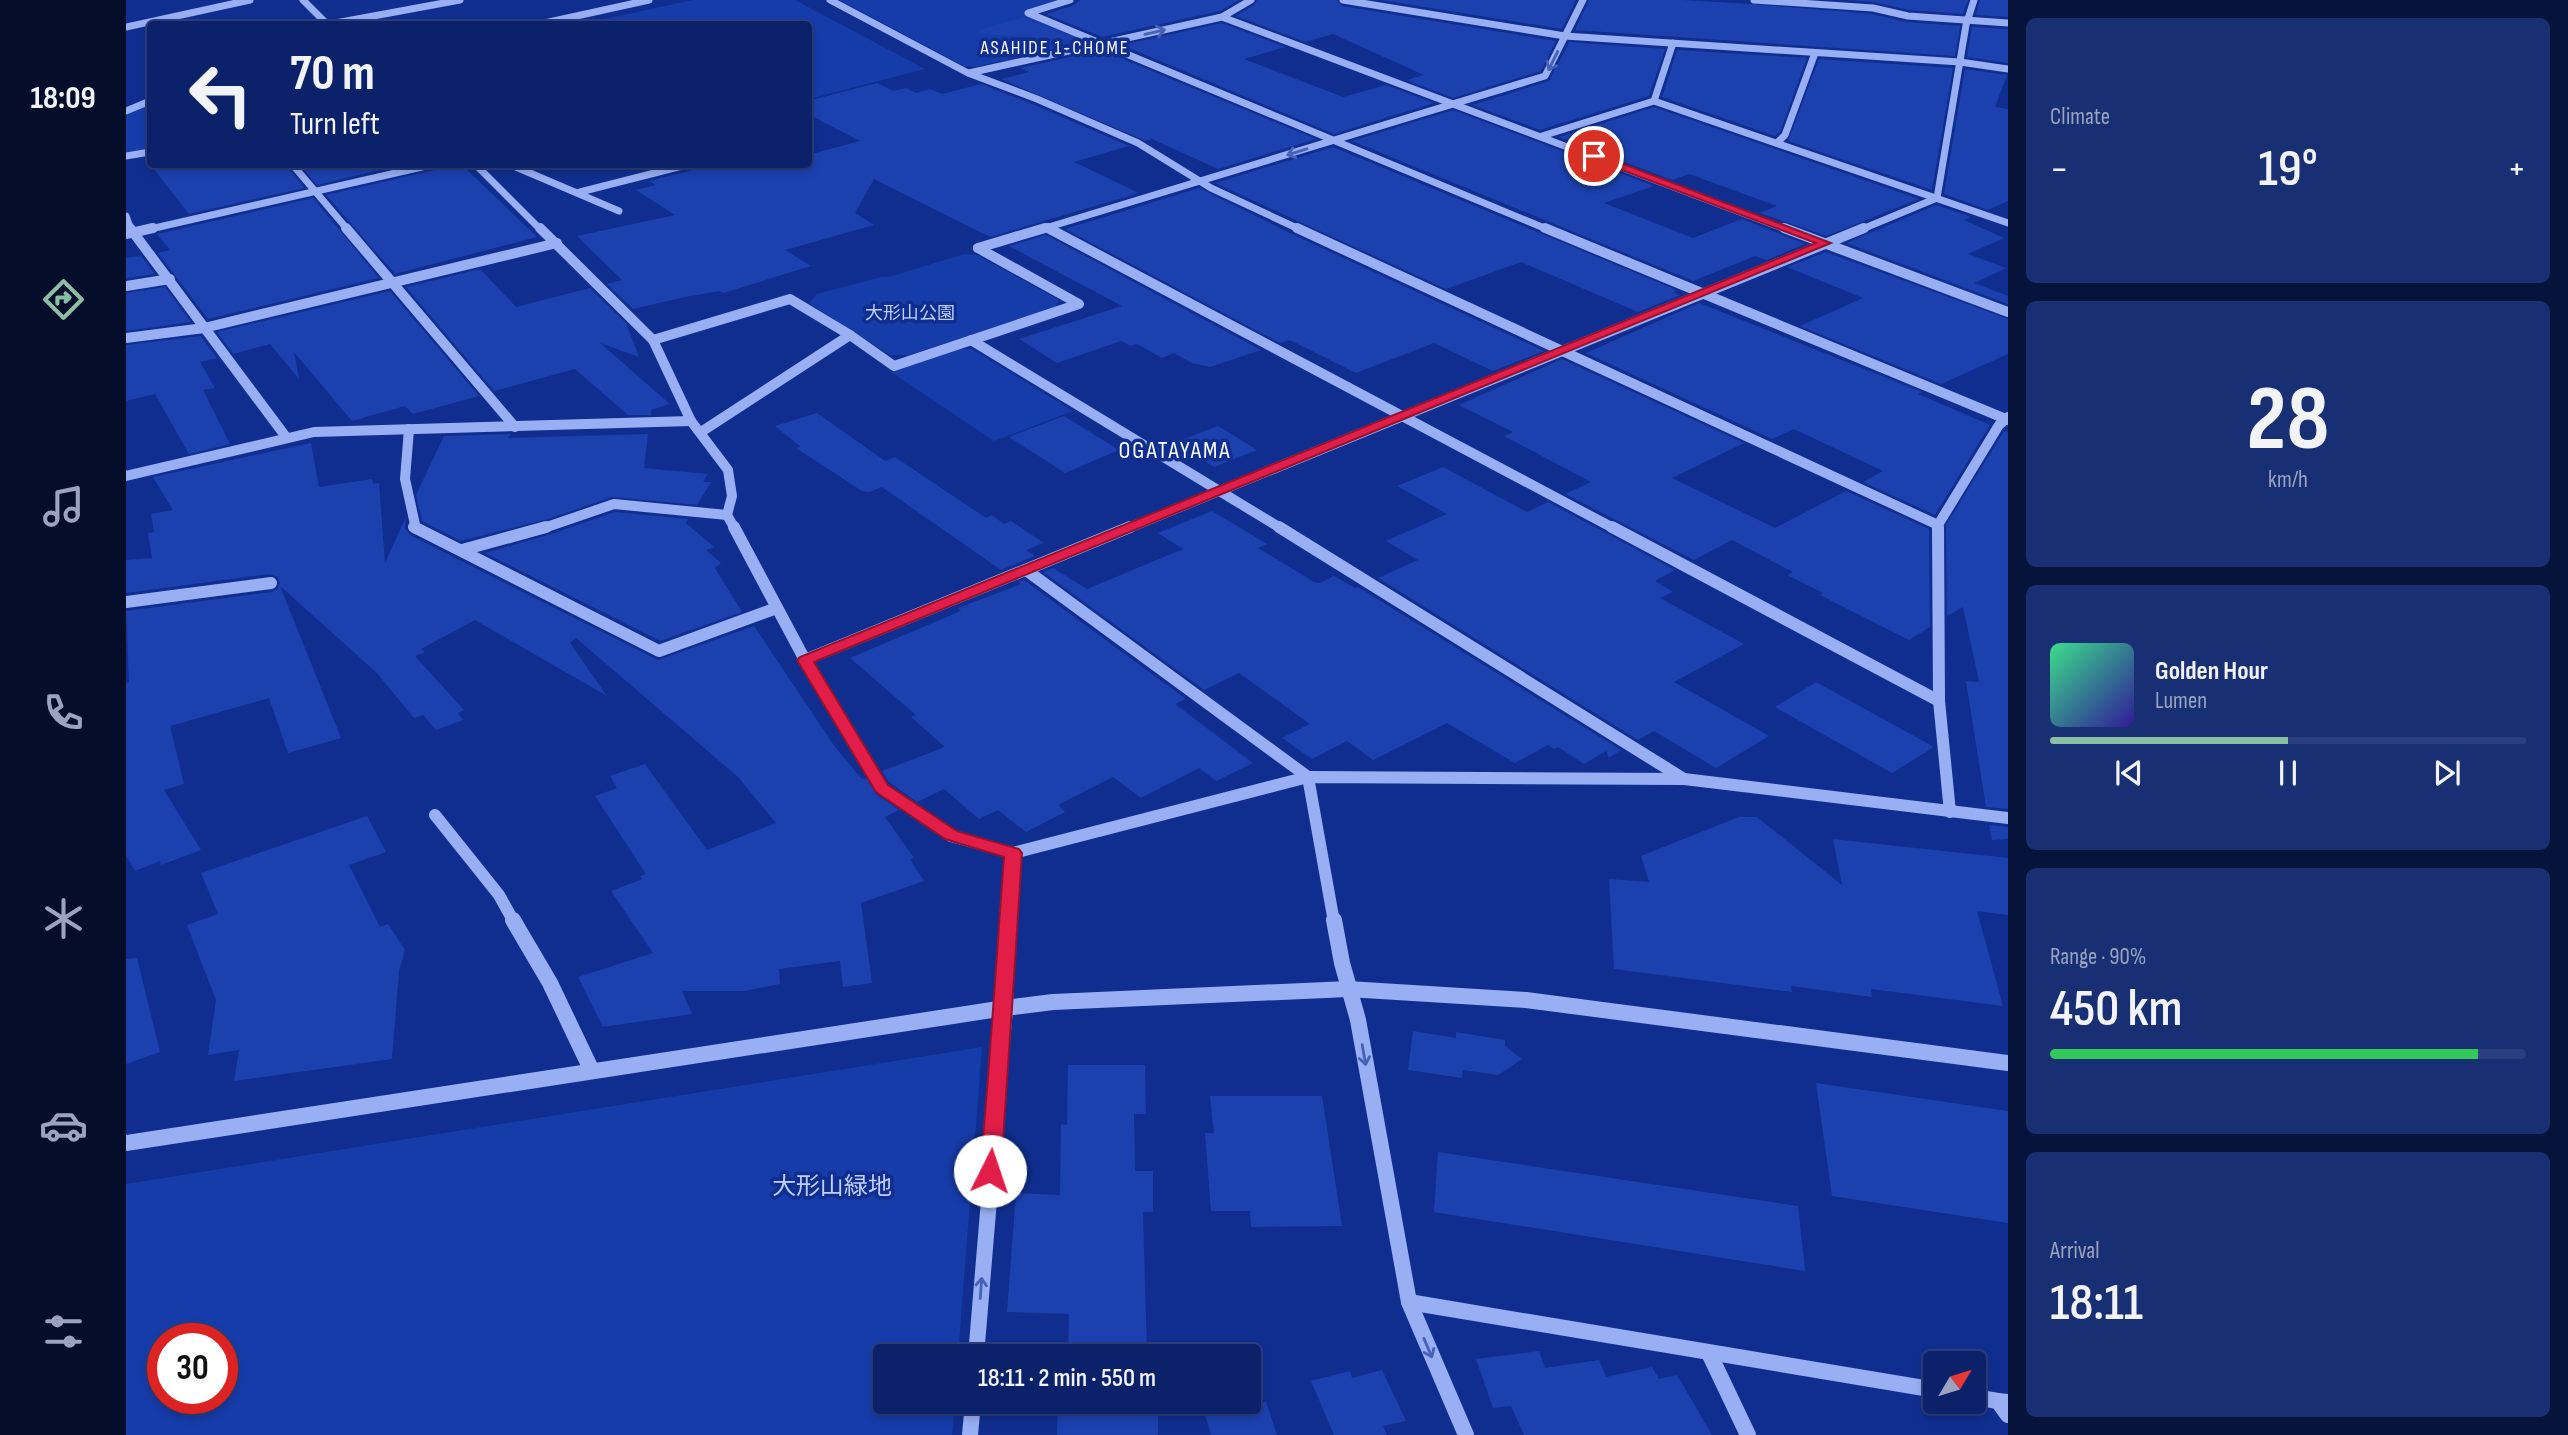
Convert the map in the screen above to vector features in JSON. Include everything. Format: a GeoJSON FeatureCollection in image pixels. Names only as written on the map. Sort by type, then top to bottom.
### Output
{"type":"FeatureCollection","features":[{"type":"Feature","properties":{"kind":"street"},"geometry":{"type":"LineString","coordinates":[[153,21],[250,0]]}},
{"type":"Feature","properties":{"kind":"street"},"geometry":{"type":"LineString","coordinates":[[303,0],[326,21]]}},
{"type":"Feature","properties":{"kind":"street"},"geometry":{"type":"LineString","coordinates":[[345,21],[460,0]]}},
{"type":"Feature","properties":{"kind":"street"},"geometry":{"type":"LineString","coordinates":[[554,21],[649,0]]}},
{"type":"Feature","properties":{"kind":"street"},"geometry":{"type":"LineString","coordinates":[[830,0],[968,73],[1037,99],[1138,143],[1200,182],[1938,525]]}},
{"type":"Feature","properties":{"kind":"street"},"geometry":{"type":"LineString","coordinates":[[1070,0],[1028,13],[2007,418],[1938,525],[1939,701],[1950,812]]}},
{"type":"Feature","properties":{"kind":"street"},"geometry":{"type":"LineString","coordinates":[[968,73],[1222,17],[1251,0]]}},
{"type":"Feature","properties":{"kind":"street"},"geometry":{"type":"LineString","coordinates":[[1343,0],[1565,36],[1961,62],[2008,69]]}},
{"type":"Feature","properties":{"kind":"street"},"geometry":{"type":"LineString","coordinates":[[653,340],[790,299],[850,335],[894,366],[1079,304],[978,248],[1545,76],[1583,0]]}},
{"type":"Feature","properties":{"kind":"street"},"geometry":{"type":"LineString","coordinates":[[1754,0],[1873,8],[1908,16],[2008,23]]}},
{"type":"Feature","properties":{"kind":"street"},"geometry":{"type":"LineString","coordinates":[[1866,0],[1873,8]]}},
{"type":"Feature","properties":{"kind":"street"},"geometry":{"type":"LineString","coordinates":[[1937,198],[1973,0]]}},
{"type":"Feature","properties":{"kind":"street"},"geometry":{"type":"LineString","coordinates":[[171,17],[174,21]]}},
{"type":"Feature","properties":{"kind":"street"},"geometry":{"type":"LineString","coordinates":[[1222,17],[2008,312]]}},
{"type":"Feature","properties":{"kind":"street"},"geometry":{"type":"LineString","coordinates":[[126,27],[147,22]]}},
{"type":"Feature","properties":{"kind":"street"},"geometry":{"type":"LineString","coordinates":[[1654,101],[1673,43]]}},
{"type":"Feature","properties":{"kind":"street"},"geometry":{"type":"LineString","coordinates":[[1777,143],[1785,135],[1815,53]]}},
{"type":"Feature","properties":{"kind":"street"},"geometry":{"type":"LineString","coordinates":[[1542,136],[1654,101],[2008,223]]}},
{"type":"Feature","properties":{"kind":"street"},"geometry":{"type":"LineString","coordinates":[[126,111],[147,102]]}},
{"type":"Feature","properties":{"kind":"street"},"geometry":{"type":"LineString","coordinates":[[126,156],[147,152]]}},
{"type":"Feature","properties":{"kind":"street"},"geometry":{"type":"LineString","coordinates":[[295,168],[515,427]]}},
{"type":"Feature","properties":{"kind":"street"},"geometry":{"type":"LineString","coordinates":[[129,233],[418,168]]}},
{"type":"Feature","properties":{"kind":"street"},"geometry":{"type":"LineString","coordinates":[[479,168],[653,340],[691,421],[728,470],[732,495],[727,516],[805,660],[882,788],[951,835],[1013,853],[1308,777],[1684,779],[2008,818]]}},
{"type":"Feature","properties":{"kind":"street"},"geometry":{"type":"LineString","coordinates":[[519,168],[580,192],[618,211]]}},
{"type":"Feature","properties":{"kind":"street"},"geometry":{"type":"LineString","coordinates":[[580,192],[674,168]]}},
{"type":"Feature","properties":{"kind":"street"},"geometry":{"type":"LineString","coordinates":[[805,660],[1937,198]]}},
{"type":"Feature","properties":{"kind":"street"},"geometry":{"type":"LineString","coordinates":[[126,216],[129,233],[170,279],[286,437]]}},
{"type":"Feature","properties":{"kind":"street"},"geometry":{"type":"LineString","coordinates":[[1048,228],[1939,701]]}},
{"type":"Feature","properties":{"kind":"street"},"geometry":{"type":"LineString","coordinates":[[126,338],[204,328],[556,243]]}},
{"type":"Feature","properties":{"kind":"street"},"geometry":{"type":"LineString","coordinates":[[126,286],[170,279]]}},
{"type":"Feature","properties":{"kind":"street"},"geometry":{"type":"LineString","coordinates":[[701,432],[850,335]]}},
{"type":"Feature","properties":{"kind":"street"},"geometry":{"type":"LineString","coordinates":[[971,341],[1220,491],[1684,779]]}},
{"type":"Feature","properties":{"kind":"street"},"geometry":{"type":"LineString","coordinates":[[126,476],[314,432],[691,421]]}},
{"type":"Feature","properties":{"kind":"street"},"geometry":{"type":"LineString","coordinates":[[409,429],[405,479],[414,528],[659,651],[777,608]]}},
{"type":"Feature","properties":{"kind":"street"},"geometry":{"type":"LineString","coordinates":[[462,550],[533,532],[614,504],[727,516]]}},
{"type":"Feature","properties":{"kind":"street"},"geometry":{"type":"LineString","coordinates":[[1026,570],[1308,777],[1348,989],[1358,1020],[1409,1302],[1466,1435]]}},
{"type":"Feature","properties":{"kind":"street"},"geometry":{"type":"LineString","coordinates":[[126,602],[271,583]]}},
{"type":"Feature","properties":{"kind":"street"},"geometry":{"type":"LineString","coordinates":[[435,815],[499,895],[550,983],[591,1069]]}},
{"type":"Feature","properties":{"kind":"street"},"geometry":{"type":"LineString","coordinates":[[977,1344],[1004,1008],[1013,853]]}},
{"type":"Feature","properties":{"kind":"street"},"geometry":{"type":"LineString","coordinates":[[126,1143],[591,1069],[1004,1008],[1053,1002],[1348,989],[1526,1000],[1624,1010],[2008,1063]]}},
{"type":"Feature","properties":{"kind":"street"},"geometry":{"type":"LineString","coordinates":[[1409,1302],[1923,1388]]}},
{"type":"Feature","properties":{"kind":"street"},"geometry":{"type":"LineString","coordinates":[[1709,1353],[1748,1435]]}},
{"type":"Feature","properties":{"kind":"street"},"geometry":{"type":"LineString","coordinates":[[1986,1400],[2005,1406]]}},
{"type":"Feature","properties":{"kind":"street"},"geometry":{"type":"LineString","coordinates":[[970,1435],[972,1414]]}},
{"type":"Feature","properties":{"kind":"green space"},"geometry":{"type":"Polygon","coordinates":[[[693,0],[795,0],[925,69],[812,98],[812,21],[595,21],[693,0]]]}},
{"type":"Feature","properties":{"kind":"green space"},"geometry":{"type":"Polygon","coordinates":[[[840,0],[1064,0],[1023,13],[1086,39],[1086,42],[975,67],[964,66],[840,0]]]}},
{"type":"Feature","properties":{"kind":"green space"},"geometry":{"type":"Polygon","coordinates":[[[147,106],[147,151],[126,154],[126,115],[147,106]]]}},
{"type":"Feature","properties":{"kind":"green space","name":"大形山公園"},"geometry":{"type":"Polygon","coordinates":[[[964,254],[977,255],[1059,300],[1056,307],[909,355],[890,355],[809,303],[817,294],[889,277],[964,254]]]}},
{"type":"Feature","properties":{"kind":"green space"},"geometry":{"type":"Polygon","coordinates":[[[959,349],[972,349],[1073,411],[994,441],[891,372],[959,349]]]}},
{"type":"Feature","properties":{"kind":"green space","name":"大形山緑地"},"geometry":{"type":"Polygon","coordinates":[[[982,1047],[959,1344],[873,1344],[873,1414],[954,1414],[952,1435],[126,1435],[126,1184],[982,1047]]]}},
{"type":"Feature","properties":{"kind":"building"},"geometry":{"type":"Polygon","coordinates":[[[1081,0],[1239,0],[1220,11],[1102,37],[1046,14],[1072,6],[1081,0]]]}},
{"type":"Feature","properties":{"kind":"building"},"geometry":{"type":"Polygon","coordinates":[[[1257,0],[1337,0],[1342,6],[1556,41],[1541,71],[1453,98],[1406,80],[1424,75],[1333,34],[1305,42],[1236,16],[1254,5],[1257,0]]]}},
{"type":"Feature","properties":{"kind":"building"},"geometry":{"type":"Polygon","coordinates":[[[1381,0],[1576,0],[1562,29],[1381,0]]]}},
{"type":"Feature","properties":{"kind":"building"},"geometry":{"type":"Polygon","coordinates":[[[1589,0],[1683,0],[1750,4],[1872,14],[1907,22],[1960,26],[1955,56],[1575,30],[1589,0]]]}},
{"type":"Feature","properties":{"kind":"building"},"geometry":{"type":"Polygon","coordinates":[[[1845,0],[1968,0],[1963,14],[1909,10],[1874,2],[1845,0]]]}},
{"type":"Feature","properties":{"kind":"building"},"geometry":{"type":"Polygon","coordinates":[[[1980,0],[2008,0],[2008,17],[1976,15],[1980,0]]]}},
{"type":"Feature","properties":{"kind":"building"},"geometry":{"type":"Polygon","coordinates":[[[1024,17],[1076,40],[979,34],[979,30],[1024,17]]]}},
{"type":"Feature","properties":{"kind":"building"},"geometry":{"type":"Polygon","coordinates":[[[1222,23],[1285,47],[1244,59],[1343,97],[1386,85],[1434,103],[1334,134],[1122,45],[1222,23]]]}},
{"type":"Feature","properties":{"kind":"building"},"geometry":{"type":"Polygon","coordinates":[[[1972,27],[2008,29],[2008,63],[1967,57],[1972,27]]]}},
{"type":"Feature","properties":{"kind":"building"},"geometry":{"type":"Polygon","coordinates":[[[1569,42],[1665,49],[1649,96],[1540,130],[1472,105],[1549,81],[1569,42]]]}},
{"type":"Feature","properties":{"kind":"building"},"geometry":{"type":"Polygon","coordinates":[[[1101,50],[1316,139],[1218,169],[1152,139],[1146,141],[1001,79],[1029,72],[1020,68],[1101,50]]]}},
{"type":"Feature","properties":{"kind":"building"},"geometry":{"type":"Polygon","coordinates":[[[1677,50],[1807,58],[1780,132],[1775,136],[1662,97],[1677,50]]]}},
{"type":"Feature","properties":{"kind":"building"},"geometry":{"type":"Polygon","coordinates":[[[1819,59],[1953,68],[1932,190],[1788,141],[1819,59]]]}},
{"type":"Feature","properties":{"kind":"building"},"geometry":{"type":"Polygon","coordinates":[[[1965,69],[2007,75],[1995,107],[2008,109],[2008,201],[1988,210],[1944,194],[1965,69]]]}},
{"type":"Feature","properties":{"kind":"building"},"geometry":{"type":"Polygon","coordinates":[[[877,83],[893,91],[906,88],[916,93],[930,89],[942,94],[981,84],[1129,146],[1074,162],[1139,193],[990,237],[874,179],[855,213],[874,225],[785,250],[811,266],[723,293],[720,291],[685,297],[633,309],[607,284],[622,280],[577,236],[675,215],[636,190],[656,185],[649,181],[693,168],[812,168],[812,154],[860,141],[812,116],[812,100],[877,83]]]}},
{"type":"Feature","properties":{"kind":"building"},"geometry":{"type":"Polygon","coordinates":[[[1654,107],[1919,199],[1826,236],[1760,213],[1777,206],[1689,174],[1672,180],[1559,137],[1654,107]]]}},
{"type":"Feature","properties":{"kind":"building"},"geometry":{"type":"Polygon","coordinates":[[[1453,110],[1654,186],[1604,203],[1693,238],[1742,219],[1805,244],[1767,260],[1755,256],[1693,281],[1352,141],[1453,110]]]}},
{"type":"Feature","properties":{"kind":"building"},"geometry":{"type":"Polygon","coordinates":[[[1333,147],[1674,289],[1676,291],[1673,292],[1680,295],[1638,312],[1521,262],[1446,289],[1215,183],[1333,147]]]}},
{"type":"Feature","properties":{"kind":"building"},"geometry":{"type":"Polygon","coordinates":[[[153,168],[289,168],[304,188],[189,214],[153,168]]]}},
{"type":"Feature","properties":{"kind":"building"},"geometry":{"type":"Polygon","coordinates":[[[303,168],[384,169],[317,185],[303,168]]]}},
{"type":"Feature","properties":{"kind":"building"},"geometry":{"type":"Polygon","coordinates":[[[444,168],[465,168],[537,237],[395,274],[326,195],[444,168]]]}},
{"type":"Feature","properties":{"kind":"building"},"geometry":{"type":"Polygon","coordinates":[[[1199,188],[1544,351],[1493,371],[1434,343],[1356,373],[1290,340],[1280,343],[1065,229],[1199,188]]]}},
{"type":"Feature","properties":{"kind":"building"},"geometry":{"type":"Polygon","coordinates":[[[313,198],[379,278],[208,319],[158,253],[170,250],[157,234],[313,198]]]}},
{"type":"Feature","properties":{"kind":"building"},"geometry":{"type":"Polygon","coordinates":[[[1936,205],[1971,217],[1964,220],[2004,238],[1968,254],[2006,268],[1974,283],[2008,296],[2008,304],[1846,243],[1936,205]]]}},
{"type":"Feature","properties":{"kind":"building"},"geometry":{"type":"Polygon","coordinates":[[[1046,235],[1261,350],[1210,367],[1192,363],[1174,353],[1162,358],[1137,344],[1131,346],[1121,341],[1057,363],[1019,339],[1122,306],[1009,246],[1046,235]]]}},
{"type":"Feature","properties":{"kind":"building"},"geometry":{"type":"Polygon","coordinates":[[[1826,252],[2008,319],[2008,354],[1941,384],[1800,326],[1863,298],[1787,267],[1826,252]]]}},
{"type":"Feature","properties":{"kind":"building"},"geometry":{"type":"Polygon","coordinates":[[[141,256],[155,274],[126,278],[126,258],[141,256]]]}},
{"type":"Feature","properties":{"kind":"building"},"geometry":{"type":"Polygon","coordinates":[[[480,269],[516,307],[590,288],[626,323],[639,357],[600,343],[670,404],[651,410],[651,415],[628,415],[575,369],[494,391],[406,287],[480,269]]]}},
{"type":"Feature","properties":{"kind":"building"},"geometry":{"type":"Polygon","coordinates":[[[165,287],[191,322],[126,331],[126,293],[165,287]]]}},
{"type":"Feature","properties":{"kind":"building"},"geometry":{"type":"Polygon","coordinates":[[[390,291],[479,396],[413,414],[405,406],[352,421],[294,352],[299,379],[270,344],[233,354],[217,332],[390,291]]]}},
{"type":"Feature","properties":{"kind":"building"},"geometry":{"type":"Polygon","coordinates":[[[1699,303],[1922,392],[1918,394],[1990,425],[1935,515],[1863,482],[1883,471],[1794,429],[1772,439],[1586,353],[1699,303]]]}},
{"type":"Feature","properties":{"kind":"building"},"geometry":{"type":"Polygon","coordinates":[[[201,336],[217,358],[200,362],[215,388],[203,390],[230,444],[189,454],[155,394],[126,401],[126,345],[201,336]]]}},
{"type":"Feature","properties":{"kind":"building"},"geometry":{"type":"Polygon","coordinates":[[[1562,359],[1744,443],[1672,478],[1775,528],[1846,491],[1929,529],[1930,627],[1909,640],[1820,595],[1823,593],[1787,575],[1793,572],[1732,540],[1694,560],[1565,494],[1591,482],[1504,436],[1513,432],[1459,405],[1562,359]]]}},
{"type":"Feature","properties":{"kind":"building"},"geometry":{"type":"Polygon","coordinates":[[[817,413],[885,461],[895,457],[986,518],[992,515],[1004,524],[1011,521],[1044,543],[1026,550],[1035,556],[1001,570],[882,487],[869,492],[862,491],[796,448],[801,447],[775,426],[817,413]]]}},
{"type":"Feature","properties":{"kind":"building"},"geometry":{"type":"Polygon","coordinates":[[[1064,416],[1119,450],[1065,473],[1009,437],[1064,416]]]}},
{"type":"Feature","properties":{"kind":"building"},"geometry":{"type":"Polygon","coordinates":[[[1218,426],[1257,450],[1214,467],[1176,442],[1218,426]]]}},
{"type":"Feature","properties":{"kind":"building"},"geometry":{"type":"Polygon","coordinates":[[[2004,431],[2008,432],[2008,809],[1986,807],[1966,681],[1979,682],[1963,607],[1947,616],[1946,525],[2004,431]]]}},
{"type":"Feature","properties":{"kind":"building"},"geometry":{"type":"Polygon","coordinates":[[[511,434],[508,438],[648,434],[644,468],[708,474],[703,482],[711,482],[697,505],[612,497],[548,519],[461,541],[422,521],[416,495],[444,436],[511,434]]]}},
{"type":"Feature","properties":{"kind":"building"},"geometry":{"type":"Polygon","coordinates":[[[311,443],[319,487],[372,479],[373,484],[379,483],[385,563],[406,517],[405,528],[410,535],[658,660],[754,626],[835,747],[862,779],[866,778],[877,795],[899,810],[885,817],[914,858],[910,859],[924,881],[861,903],[872,983],[843,987],[840,961],[779,969],[780,984],[744,991],[682,991],[692,1014],[603,1027],[578,977],[653,953],[611,891],[643,879],[640,876],[646,874],[595,796],[617,788],[610,776],[645,764],[707,850],[776,823],[738,777],[576,638],[570,643],[607,696],[475,620],[421,649],[425,652],[415,656],[464,710],[458,713],[463,720],[436,730],[423,715],[414,718],[376,672],[280,586],[341,738],[288,753],[269,698],[170,726],[184,784],[164,790],[201,850],[161,865],[160,861],[135,871],[126,855],[126,683],[129,682],[126,611],[272,592],[280,583],[277,577],[270,574],[126,593],[126,560],[152,558],[148,533],[154,532],[151,514],[173,510],[153,477],[311,443]]]}},
{"type":"Feature","properties":{"kind":"building"},"geometry":{"type":"Polygon","coordinates":[[[1443,467],[1527,512],[1548,502],[1675,570],[1655,581],[1673,592],[1660,598],[1744,644],[1674,682],[1769,736],[1716,768],[1654,731],[1638,740],[1378,578],[1418,560],[1386,541],[1447,514],[1397,486],[1443,467]]]}},
{"type":"Feature","properties":{"kind":"building"},"geometry":{"type":"Polygon","coordinates":[[[1212,511],[1267,544],[1258,548],[1314,582],[1320,583],[1334,576],[1355,588],[1358,587],[1621,750],[1609,758],[1606,751],[1584,764],[1558,747],[1554,749],[1548,745],[1515,763],[1447,723],[1373,760],[1347,741],[1312,759],[1282,738],[1310,724],[1239,673],[1204,690],[1043,572],[1053,568],[1087,589],[1183,549],[1158,533],[1212,511]]]}},
{"type":"Feature","properties":{"kind":"building"},"geometry":{"type":"Polygon","coordinates":[[[615,512],[688,519],[686,523],[714,547],[706,550],[721,563],[715,568],[742,612],[660,641],[485,553],[615,512]]]}},
{"type":"Feature","properties":{"kind":"building"},"geometry":{"type":"Polygon","coordinates":[[[1024,580],[1186,699],[1175,704],[1253,763],[1216,781],[1199,768],[1141,798],[1113,777],[1058,805],[1065,812],[1026,832],[998,810],[979,819],[944,789],[917,802],[889,782],[882,771],[945,747],[911,717],[916,715],[850,658],[961,611],[958,608],[1021,584],[1018,582],[1024,580]]]}},
{"type":"Feature","properties":{"kind":"building"},"geometry":{"type":"Polygon","coordinates":[[[1816,682],[1934,747],[1892,773],[1775,707],[1816,682]]]}},
{"type":"Feature","properties":{"kind":"building"},"geometry":{"type":"Polygon","coordinates":[[[367,816],[386,852],[349,865],[380,927],[388,924],[405,950],[399,971],[392,1059],[234,1081],[239,1050],[208,1055],[216,1000],[187,925],[218,914],[201,873],[367,816]]]}},
{"type":"Feature","properties":{"kind":"building"},"geometry":{"type":"Polygon","coordinates":[[[1739,817],[1757,817],[1842,885],[1833,839],[2008,858],[2008,915],[1977,911],[2003,1006],[1871,989],[1872,997],[1791,986],[1792,992],[1614,969],[1609,879],[1649,882],[1641,856],[1739,817]]]}},
{"type":"Feature","properties":{"kind":"building"},"geometry":{"type":"Polygon","coordinates":[[[1989,825],[2008,827],[2008,839],[1992,840],[1989,825]]]}},
{"type":"Feature","properties":{"kind":"building"},"geometry":{"type":"Polygon","coordinates":[[[137,958],[160,1052],[126,1064],[126,959],[137,958]]]}},
{"type":"Feature","properties":{"kind":"building"},"geometry":{"type":"Polygon","coordinates":[[[1413,1031],[1456,1038],[1456,1032],[1505,1040],[1505,1046],[1522,1059],[1498,1075],[1463,1070],[1462,1078],[1408,1070],[1413,1031]]]}},
{"type":"Feature","properties":{"kind":"building"},"geometry":{"type":"Polygon","coordinates":[[[1068,1065],[1145,1065],[1146,1114],[1134,1114],[1135,1171],[1153,1171],[1153,1212],[1143,1212],[1147,1344],[1068,1344],[1069,1314],[1007,1312],[1016,1193],[1060,1195],[1061,1124],[1067,1125],[1068,1065]]]}},
{"type":"Feature","properties":{"kind":"building"},"geometry":{"type":"Polygon","coordinates":[[[1816,1083],[2008,1111],[2008,1223],[1832,1196],[1816,1083]]]}},
{"type":"Feature","properties":{"kind":"building"},"geometry":{"type":"Polygon","coordinates":[[[1210,1096],[1322,1096],[1342,1226],[1251,1227],[1250,1211],[1211,1211],[1205,1133],[1214,1133],[1210,1096]]]}},
{"type":"Feature","properties":{"kind":"building"},"geometry":{"type":"Polygon","coordinates":[[[1438,1152],[1798,1206],[1805,1271],[1434,1212],[1438,1152]]]}},
{"type":"Feature","properties":{"kind":"building"},"geometry":{"type":"Polygon","coordinates":[[[1539,1351],[1545,1368],[1599,1360],[1606,1377],[1652,1367],[1659,1379],[1677,1375],[1712,1435],[1524,1435],[1511,1406],[1493,1408],[1476,1359],[1539,1351]]]}},
{"type":"Feature","properties":{"kind":"building"},"geometry":{"type":"Polygon","coordinates":[[[1382,1370],[1406,1421],[1383,1426],[1387,1435],[1334,1435],[1311,1381],[1350,1371],[1352,1378],[1382,1370]]]}},
{"type":"Feature","properties":{"kind":"building"},"geometry":{"type":"Polygon","coordinates":[[[1261,1402],[1266,1402],[1277,1435],[1211,1435],[1205,1414],[1261,1414],[1261,1402]]]}},
{"type":"Feature","properties":{"kind":"building"},"geometry":{"type":"Polygon","coordinates":[[[1058,1414],[1158,1414],[1158,1435],[1057,1435],[1058,1414]]]}},
{"type":"Feature","properties":{"kind":"district","name":"ASAHIDE 1-CHOME"},"geometry":{"type":"Point","coordinates":[1055,47]}},
{"type":"Feature","properties":{"kind":"district","name":"OGATAYAMA"},"geometry":{"type":"Point","coordinates":[1175,450]}},
{"type":"Feature","properties":{"kind":"route"},"geometry":{"type":"LineString","coordinates":[[990,1171],[1004,1008],[1013,853],[951,835],[882,788],[805,660],[1825,243],[1594,156]]}}]}
